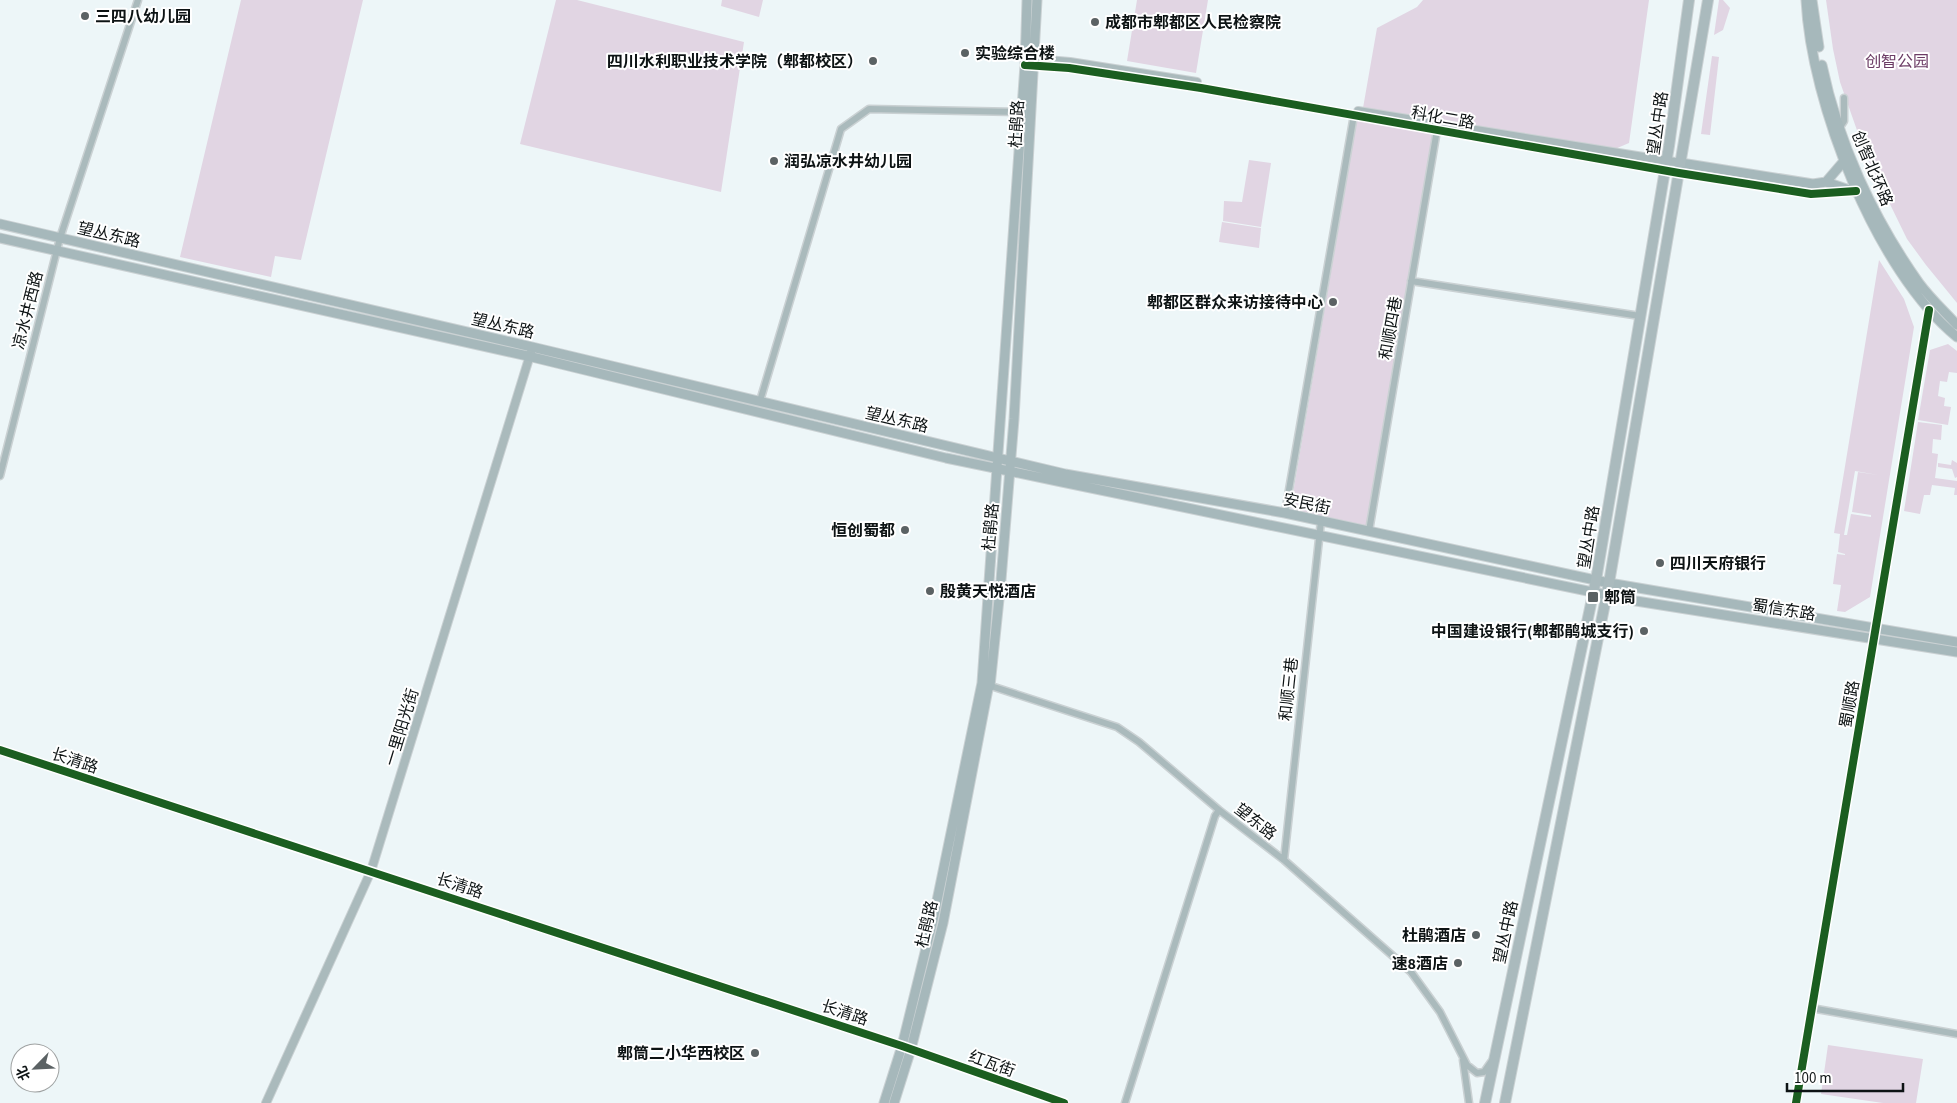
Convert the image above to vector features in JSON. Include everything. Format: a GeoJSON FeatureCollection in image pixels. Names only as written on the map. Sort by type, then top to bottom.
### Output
{"type":"FeatureCollection","features":[{"type":"Feature","properties":{"kind":"main road","name":"杜鹃路"},"geometry":{"type":"LineString","coordinates":[[986,684],[1020,112],[1025,65],[1027,0]]}},
{"type":"Feature","properties":{"kind":"main road","name":"杜鹃路"},"geometry":{"type":"LineString","coordinates":[[906,1047],[986,684],[1010,466],[1035,62],[1037,0]]}},
{"type":"Feature","properties":{"kind":"main road","name":"望丛中路"},"geometry":{"type":"LineString","coordinates":[[1485,1103],[1596,580],[1666,166],[1689,0]]}},
{"type":"Feature","properties":{"kind":"main road","name":"望丛中路"},"geometry":{"type":"LineString","coordinates":[[1505,1103],[1609,583],[1708,0]]}},
{"type":"Feature","properties":{"kind":"main road"},"geometry":{"type":"LineString","coordinates":[[1806,0],[1807,19],[1821,88],[1844,161],[1856,191],[1894,260],[1920,300],[1957,337]]}},
{"type":"Feature","properties":{"kind":"main road","name":"创智北环路"},"geometry":{"type":"LineString","coordinates":[[1812,0],[1826,81],[1840,127],[1857,171],[1880,220],[1919,283],[1957,325]]}},
{"type":"Feature","properties":{"kind":"main road"},"geometry":{"type":"LineString","coordinates":[[1826,182],[1844,161]]}},
{"type":"Feature","properties":{"kind":"main road"},"geometry":{"type":"LineString","coordinates":[[1680,168],[1813,184],[1826,182],[1856,191],[1866,200],[1880,220]]}},
{"type":"Feature","properties":{"kind":"main road"},"geometry":{"type":"LineString","coordinates":[[1856,191],[1857,171]]}},
{"type":"Feature","properties":{"kind":"main road","name":"望丛东路"},"geometry":{"type":"LineString","coordinates":[[0,224],[532,347],[999,458]]}},
{"type":"Feature","properties":{"kind":"main road","name":"望丛东路"},"geometry":{"type":"LineString","coordinates":[[0,238],[529,357],[998,469]]}},
{"type":"Feature","properties":{"kind":"main road","name":"安民街"},"geometry":{"type":"LineString","coordinates":[[999,458],[1010,466],[1319,535],[1606,595]]}},
{"type":"Feature","properties":{"kind":"main road","name":"安民街"},"geometry":{"type":"LineString","coordinates":[[998,469],[1010,466],[1065,474],[1285,513],[1609,583]]}},
{"type":"Feature","properties":{"kind":"main road","name":"蜀信东路"},"geometry":{"type":"LineString","coordinates":[[1609,583],[1875,634],[1957,652]]}},
{"type":"Feature","properties":{"kind":"main road","name":"蜀信东路"},"geometry":{"type":"LineString","coordinates":[[1606,595],[1875,634],[1957,642]]}},
{"type":"Feature","properties":{"kind":"main road"},"geometry":{"type":"LineString","coordinates":[[884,1103],[906,1047]]}},
{"type":"Feature","properties":{"kind":"main road"},"geometry":{"type":"LineString","coordinates":[[894,1103],[906,1047]]}},
{"type":"Feature","properties":{"kind":"street","name":"凉水井西路"},"geometry":{"type":"LineString","coordinates":[[0,476],[56,251],[138,0]]}},
{"type":"Feature","properties":{"kind":"street","name":"科化二路"},"geometry":{"type":"LineString","coordinates":[[1025,65],[1035,62],[1192,86],[1437,130],[1680,168],[1811,194],[1856,191]]}},
{"type":"Feature","properties":{"kind":"street"},"geometry":{"type":"LineString","coordinates":[[1035,62],[1070,62],[1164,77],[1666,166]]}},
{"type":"Feature","properties":{"kind":"street"},"geometry":{"type":"LineString","coordinates":[[1840,127],[1844,121],[1844,98]]}},
{"type":"Feature","properties":{"kind":"street"},"geometry":{"type":"LineString","coordinates":[[760,401],[841,129],[870,109],[1020,112]]}},
{"type":"Feature","properties":{"kind":"street"},"geometry":{"type":"LineString","coordinates":[[1285,513],[1354,115]]}},
{"type":"Feature","properties":{"kind":"street","name":"和顺四巷"},"geometry":{"type":"LineString","coordinates":[[1369,531],[1437,130]]}},
{"type":"Feature","properties":{"kind":"street"},"geometry":{"type":"LineString","coordinates":[[1412,281],[1640,316]]}},
{"type":"Feature","properties":{"kind":"street","name":"蜀顺路"},"geometry":{"type":"LineString","coordinates":[[1796,1103],[1929,310]]}},
{"type":"Feature","properties":{"kind":"street","name":"一里阳光街"},"geometry":{"type":"LineString","coordinates":[[266,1103],[371,871],[532,347]]}},
{"type":"Feature","properties":{"kind":"street","name":"和顺三巷"},"geometry":{"type":"LineString","coordinates":[[1284,860],[1320,521]]}},
{"type":"Feature","properties":{"kind":"street","name":"望东路"},"geometry":{"type":"LineString","coordinates":[[986,684],[1117,727],[1139,742],[1219,810],[1284,860],[1411,972],[1440,1012],[1467,1065],[1477,1073],[1484,1072],[1494,1058]]}},
{"type":"Feature","properties":{"kind":"street","name":"长清路"},"geometry":{"type":"LineString","coordinates":[[0,750],[906,1047]]}},
{"type":"Feature","properties":{"kind":"street"},"geometry":{"type":"LineString","coordinates":[[1125,1103],[1215,816],[1219,810]]}},
{"type":"Feature","properties":{"kind":"street"},"geometry":{"type":"LineString","coordinates":[[1812,1008],[1957,1034]]}},
{"type":"Feature","properties":{"kind":"street","name":"红瓦街"},"geometry":{"type":"LineString","coordinates":[[906,1047],[1064,1103]]}},
{"type":"Feature","properties":{"kind":"street","name":"望东路"},"geometry":{"type":"LineString","coordinates":[[1462,1052],[1470,1103]]}},
{"type":"Feature","properties":{"kind":"green space"},"geometry":{"type":"Polygon","coordinates":[[[241,0],[363,0],[301,260],[275,256],[271,277],[180,257],[241,0]]]}},
{"type":"Feature","properties":{"kind":"green space"},"geometry":{"type":"Polygon","coordinates":[[[556,0],[577,0],[744,42],[721,192],[520,144],[556,0]]]}},
{"type":"Feature","properties":{"kind":"green space"},"geometry":{"type":"Polygon","coordinates":[[[722,0],[763,0],[759,17],[721,6],[722,0]]]}},
{"type":"Feature","properties":{"kind":"green space"},"geometry":{"type":"Polygon","coordinates":[[[1137,0],[1208,0],[1196,73],[1127,61],[1137,0]]]}},
{"type":"Feature","properties":{"kind":"green space"},"geometry":{"type":"Polygon","coordinates":[[[1423,0],[1649,0],[1629,143],[1615,149],[1363,108],[1377,28],[1417,7],[1423,0]]]}},
{"type":"Feature","properties":{"kind":"green space"},"geometry":{"type":"Polygon","coordinates":[[[1719,0],[1723,0],[1730,8],[1723,30],[1714,35],[1719,0]]]}},
{"type":"Feature","properties":{"kind":"green space","name":"创智公园"},"geometry":{"type":"Polygon","coordinates":[[[1826,0],[1957,0],[1957,303],[1907,239],[1865,153],[1840,82],[1826,0]]]}},
{"type":"Feature","properties":{"kind":"green space"},"geometry":{"type":"Polygon","coordinates":[[[1712,56],[1719,57],[1710,135],[1701,134],[1712,56]]]}},
{"type":"Feature","properties":{"kind":"green space"},"geometry":{"type":"Polygon","coordinates":[[[1357,119],[1435,132],[1368,526],[1290,511],[1357,119]]]}},
{"type":"Feature","properties":{"kind":"green space"},"geometry":{"type":"Polygon","coordinates":[[[1249,160],[1271,163],[1261,227],[1223,221],[1224,201],[1242,202],[1249,160]]]}},
{"type":"Feature","properties":{"kind":"green space"},"geometry":{"type":"Polygon","coordinates":[[[1222,222],[1261,228],[1259,248],[1219,242],[1222,222]]]}},
{"type":"Feature","properties":{"kind":"green space"},"geometry":{"type":"Polygon","coordinates":[[[1879,260],[1904,299],[1914,327],[1870,597],[1845,612],[1837,611],[1841,585],[1833,584],[1837,554],[1845,555],[1838,552],[1840,534],[1834,533],[1879,260]],[[1855,471],[1844,535],[1847,535],[1851,514],[1871,517],[1871,515],[1852,512],[1858,472],[1878,475],[1855,471]]]}},
{"type":"Feature","properties":{"kind":"green space"},"geometry":{"type":"Polygon","coordinates":[[[1948,344],[1957,351],[1957,373],[1949,372],[1947,382],[1940,381],[1938,396],[1945,398],[1944,406],[1951,407],[1948,425],[1918,420],[1930,350],[1948,344]]]}},
{"type":"Feature","properties":{"kind":"green space"},"geometry":{"type":"Polygon","coordinates":[[[1918,422],[1942,425],[1941,440],[1933,439],[1932,453],[1938,454],[1935,478],[1957,481],[1957,495],[1954,495],[1955,488],[1932,485],[1930,495],[1924,495],[1920,514],[1904,511],[1918,422]]]}},
{"type":"Feature","properties":{"kind":"green space"},"geometry":{"type":"Polygon","coordinates":[[[1952,460],[1957,463],[1957,477],[1955,478],[1952,469],[1938,467],[1938,463],[1951,465],[1952,460]]]}},
{"type":"Feature","properties":{"kind":"green space"},"geometry":{"type":"Polygon","coordinates":[[[1828,1045],[1923,1059],[1916,1103],[1883,1103],[1821,1094],[1828,1045]]]}},
{"type":"Feature","properties":{"kind":"cycle path"},"geometry":{"type":"LineString","coordinates":[[1025,65],[1069,68],[1201,88],[1679,173],[1811,194],[1856,191]]}},
{"type":"Feature","properties":{"kind":"cycle path"},"geometry":{"type":"LineString","coordinates":[[1796,1103],[1929,310]]}},
{"type":"Feature","properties":{"kind":"cycle path"},"geometry":{"type":"LineString","coordinates":[[0,750],[902,1046],[1064,1103]]}},
{"type":"Feature","properties":{"kind":"place","name":"三四八幼儿园"},"geometry":{"type":"Point","coordinates":[85,16]}},
{"type":"Feature","properties":{"kind":"place","name":"成都市郫都区人民检察院"},"geometry":{"type":"Point","coordinates":[1095,22]}},
{"type":"Feature","properties":{"kind":"place","name":"实验综合楼"},"geometry":{"type":"Point","coordinates":[965,53]}},
{"type":"Feature","properties":{"kind":"place","name":"四川水利职业技术学院（郫都校区）"},"geometry":{"type":"Point","coordinates":[873,61]}},
{"type":"Feature","properties":{"kind":"place","name":"润弘凉水井幼儿园"},"geometry":{"type":"Point","coordinates":[774,161]}},
{"type":"Feature","properties":{"kind":"place","name":"郫都区群众来访接待中心"},"geometry":{"type":"Point","coordinates":[1333,302]}},
{"type":"Feature","properties":{"kind":"place","name":"恒创蜀都"},"geometry":{"type":"Point","coordinates":[905,530]}},
{"type":"Feature","properties":{"kind":"place","name":"四川天府银行"},"geometry":{"type":"Point","coordinates":[1660,563]}},
{"type":"Feature","properties":{"kind":"place","name":"殷黄天悦酒店"},"geometry":{"type":"Point","coordinates":[930,591]}},
{"type":"Feature","properties":{"kind":"place","name":"郫筒"},"geometry":{"type":"Point","coordinates":[1593,597]}},
{"type":"Feature","properties":{"kind":"place","name":"中国建设银行(郫都鹃城支行)"},"geometry":{"type":"Point","coordinates":[1644,631]}},
{"type":"Feature","properties":{"kind":"place","name":"杜鹃酒店"},"geometry":{"type":"Point","coordinates":[1476,935]}},
{"type":"Feature","properties":{"kind":"place","name":"速8酒店"},"geometry":{"type":"Point","coordinates":[1458,963]}},
{"type":"Feature","properties":{"kind":"place","name":"郫筒二小华西校区"},"geometry":{"type":"Point","coordinates":[755,1053]}}]}
